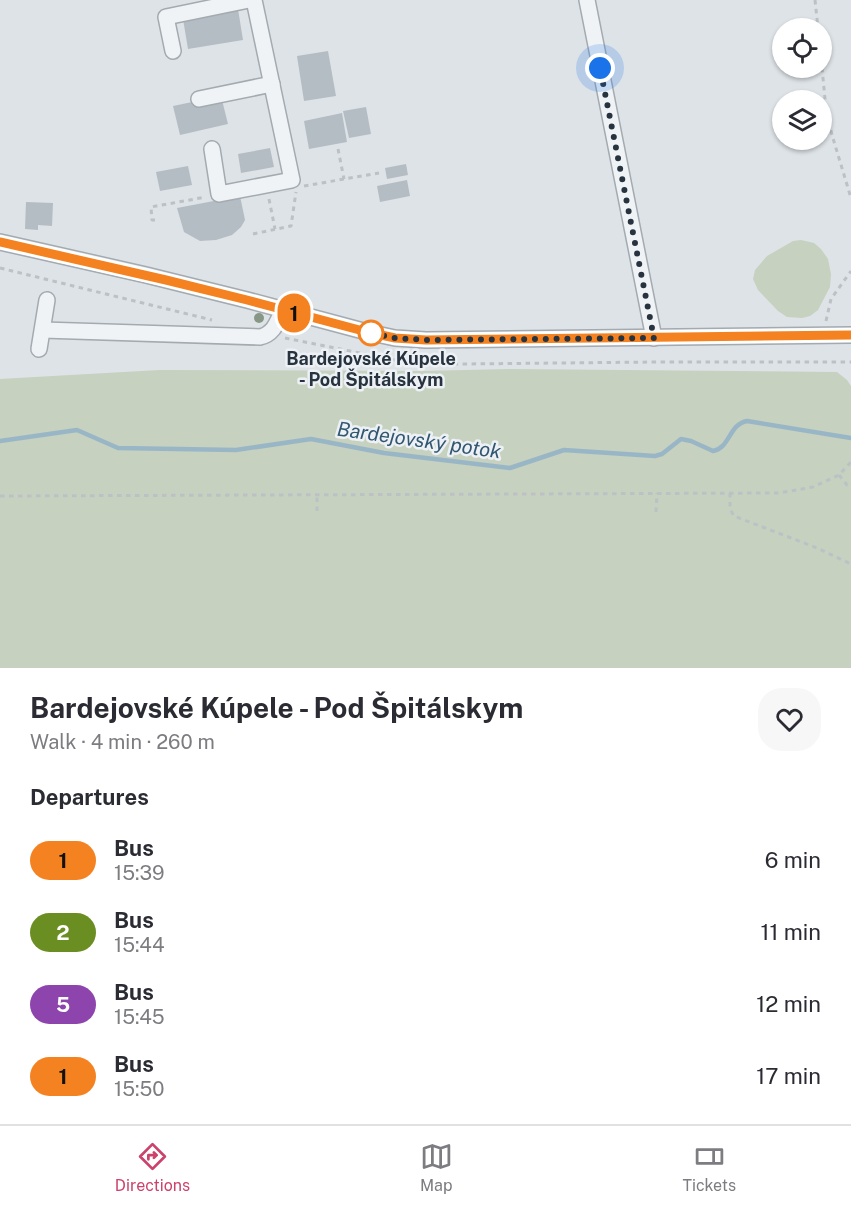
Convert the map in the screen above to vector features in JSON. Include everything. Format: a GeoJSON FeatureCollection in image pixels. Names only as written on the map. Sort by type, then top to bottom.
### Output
{"type":"FeatureCollection","features":[{"type":"Feature","properties":{"kind":"street"},"geometry":{"type":"LineString","coordinates":[[173,51],[166,16],[249,0]]}},
{"type":"Feature","properties":{"kind":"street"},"geometry":{"type":"LineString","coordinates":[[212,149],[219,194],[292,180],[254,0]]}},
{"type":"Feature","properties":{"kind":"street"},"geometry":{"type":"LineString","coordinates":[[587,0],[654,338]]}},
{"type":"Feature","properties":{"kind":"street"},"geometry":{"type":"LineString","coordinates":[[199,99],[272,84]]}},
{"type":"Feature","properties":{"kind":"street"},"geometry":{"type":"LineString","coordinates":[[0,242],[146,275],[367,332],[408,339],[851,335]]}},
{"type":"Feature","properties":{"kind":"street"},"geometry":{"type":"LineString","coordinates":[[39,349],[47,300]]}},
{"type":"Feature","properties":{"kind":"street"},"geometry":{"type":"LineString","coordinates":[[43,330],[260,337],[274,329],[283,310]]}},
{"type":"Feature","properties":{"kind":"path"},"geometry":{"type":"LineString","coordinates":[[815,0],[817,18]]}},
{"type":"Feature","properties":{"kind":"path"},"geometry":{"type":"LineString","coordinates":[[823,78],[826,109],[832,135],[851,198]]}},
{"type":"Feature","properties":{"kind":"path"},"geometry":{"type":"LineString","coordinates":[[338,149],[344,179]]}},
{"type":"Feature","properties":{"kind":"path"},"geometry":{"type":"LineString","coordinates":[[253,234],[291,226],[297,187],[379,173]]}},
{"type":"Feature","properties":{"kind":"path"},"geometry":{"type":"LineString","coordinates":[[155,220],[152,220],[151,207],[219,194]]}},
{"type":"Feature","properties":{"kind":"path"},"geometry":{"type":"LineString","coordinates":[[268,194],[274,229]]}},
{"type":"Feature","properties":{"kind":"path"},"geometry":{"type":"LineString","coordinates":[[824,334],[831,299],[851,271]]}},
{"type":"Feature","properties":{"kind":"path"},"geometry":{"type":"LineString","coordinates":[[0,496],[779,492],[813,487],[839,475],[851,462]]}},
{"type":"Feature","properties":{"kind":"path"},"geometry":{"type":"LineString","coordinates":[[839,475],[851,486]]}},
{"type":"Feature","properties":{"kind":"path"},"geometry":{"type":"LineString","coordinates":[[656,512],[657,493]]}},
{"type":"Feature","properties":{"kind":"path"},"geometry":{"type":"LineString","coordinates":[[730,493],[730,509],[734,516],[817,548],[851,564]]}},
{"type":"Feature","properties":{"kind":"path"},"geometry":{"type":"LineString","coordinates":[[317,495],[317,511]]}},
{"type":"Feature","properties":{"kind":"green space"},"geometry":{"type":"Polygon","coordinates":[[[793,241],[814,243],[828,259],[831,274],[830,287],[818,310],[810,316],[787,317],[758,290],[753,279],[755,270],[767,256],[793,241]]]}},
{"type":"Feature","properties":{"kind":"green space"},"geometry":{"type":"Polygon","coordinates":[[[510,369],[837,372],[847,380],[851,386],[851,668],[0,668],[0,379],[159,370],[510,369]]]}},
{"type":"Feature","properties":{"kind":"building"},"geometry":{"type":"Polygon","coordinates":[[[238,9],[243,40],[188,49],[183,19],[238,9]]]}},
{"type":"Feature","properties":{"kind":"building"},"geometry":{"type":"Polygon","coordinates":[[[328,51],[336,96],[304,101],[297,56],[328,51]]]}},
{"type":"Feature","properties":{"kind":"building"},"geometry":{"type":"Polygon","coordinates":[[[221,96],[228,124],[180,135],[173,106],[221,96]]]}},
{"type":"Feature","properties":{"kind":"building"},"geometry":{"type":"Polygon","coordinates":[[[366,107],[371,134],[349,138],[343,111],[366,107]]]}},
{"type":"Feature","properties":{"kind":"building"},"geometry":{"type":"Polygon","coordinates":[[[342,113],[347,142],[309,149],[304,121],[342,113]]]}},
{"type":"Feature","properties":{"kind":"building"},"geometry":{"type":"Polygon","coordinates":[[[270,148],[274,167],[241,173],[238,154],[270,148]]]}},
{"type":"Feature","properties":{"kind":"building"},"geometry":{"type":"Polygon","coordinates":[[[406,164],[408,175],[387,179],[385,168],[406,164]]]}},
{"type":"Feature","properties":{"kind":"building"},"geometry":{"type":"Polygon","coordinates":[[[188,166],[192,185],[160,191],[156,172],[188,166]]]}},
{"type":"Feature","properties":{"kind":"building"},"geometry":{"type":"Polygon","coordinates":[[[407,180],[410,196],[380,202],[377,186],[407,180]]]}},
{"type":"Feature","properties":{"kind":"building"},"geometry":{"type":"Polygon","coordinates":[[[240,196],[245,220],[232,235],[216,240],[200,241],[184,232],[177,208],[240,196]]]}},
{"type":"Feature","properties":{"kind":"building"},"geometry":{"type":"Polygon","coordinates":[[[26,202],[53,203],[52,226],[38,225],[38,230],[25,229],[26,202]]]}},
{"type":"Feature","properties":{"kind":"waterway","name":"Bardejovský potok"},"geometry":{"type":"LineString","coordinates":[[0,441],[77,430],[118,448],[236,450],[311,439],[384,453],[510,468],[564,450],[655,456],[662,454],[681,439],[713,451],[723,445],[736,427],[747,421],[851,438]]}},
{"type":"Feature","properties":{"kind":"bus line","name":"1"},"geometry":{"type":"LineString","coordinates":[[0,242],[146,275],[395,338],[426,340],[851,335]]}},
{"type":"Feature","properties":{"kind":"place","name":"Bardejovské Kúpele - Pod Špitálskym"},"geometry":{"type":"Point","coordinates":[371,333]}},
{"type":"Feature","properties":{"kind":"route"},"geometry":{"type":"LineString","coordinates":[[371,333],[367,332],[395,338],[426,340],[654,338],[600,68]]}}]}
